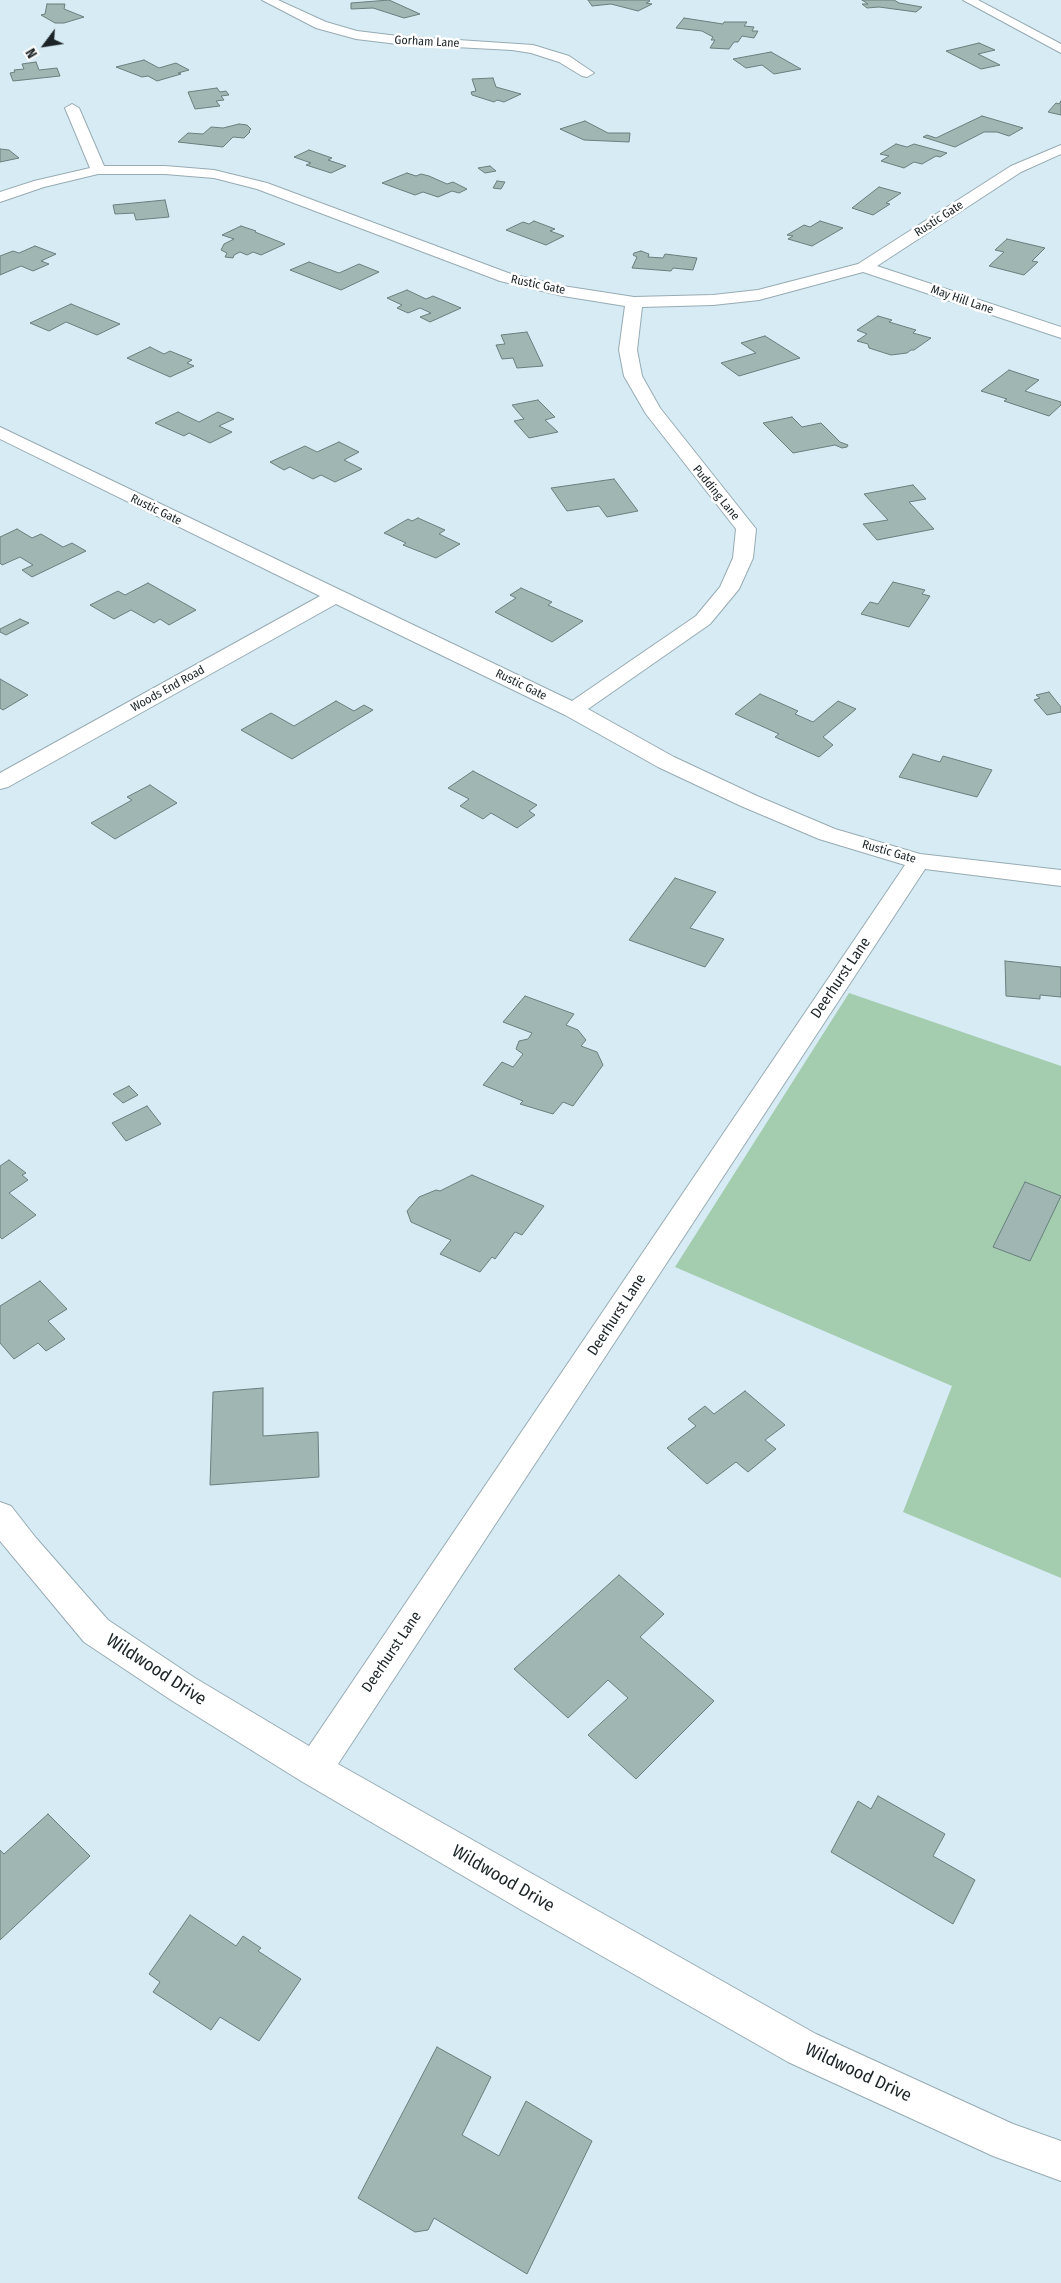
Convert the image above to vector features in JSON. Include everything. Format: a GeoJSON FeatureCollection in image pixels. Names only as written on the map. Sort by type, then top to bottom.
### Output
{"type":"FeatureCollection","features":[{"type":"Feature","properties":{"kind":"street","name":"Gorham Lane"},"geometry":{"type":"LineString","coordinates":[[268,0],[321,25],[356,35],[388,40],[512,46],[533,49],[564,59],[587,74]]}},
{"type":"Feature","properties":{"kind":"street"},"geometry":{"type":"LineString","coordinates":[[969,0],[1061,49]]}},
{"type":"Feature","properties":{"kind":"street"},"geometry":{"type":"LineString","coordinates":[[72,108],[98,170]]}},
{"type":"Feature","properties":{"kind":"street","name":"Rustic Gate"},"geometry":{"type":"LineString","coordinates":[[0,197],[39,184],[98,170],[165,170],[204,173],[262,186],[506,278],[564,291],[634,302],[713,300],[759,295],[864,267],[1016,169],[1061,149]]}},
{"type":"Feature","properties":{"kind":"street","name":"May Hill Lane"},"geometry":{"type":"LineString","coordinates":[[864,267],[1061,333]]}},
{"type":"Feature","properties":{"kind":"street","name":"Pudding Lane"},"geometry":{"type":"LineString","coordinates":[[573,710],[703,620],[730,589],[743,558],[746,530],[652,410],[633,376],[628,350],[634,302]]}},
{"type":"Feature","properties":{"kind":"street","name":"Rustic Gate"},"geometry":{"type":"LineString","coordinates":[[0,432],[573,710],[666,762],[749,801],[827,834],[919,861],[1061,878]]}},
{"type":"Feature","properties":{"kind":"street","name":"Woods End Road"},"geometry":{"type":"LineString","coordinates":[[0,782],[336,596]]}},
{"type":"Feature","properties":{"kind":"street","name":"Deerhurst Lane"},"geometry":{"type":"LineString","coordinates":[[314,1769],[919,861]]}},
{"type":"Feature","properties":{"kind":"street","name":"Wildwood Drive"},"geometry":{"type":"LineString","coordinates":[[0,1516],[24,1548],[96,1631],[183,1689],[314,1769],[536,1898],[802,2048],[1007,2142],[1061,2161]]}},
{"type":"Feature","properties":{"kind":"green space"},"geometry":{"type":"Polygon","coordinates":[[[849,993],[1061,1066],[1061,1578],[903,1512],[952,1386],[675,1267],[849,993]]]}},
{"type":"Feature","properties":{"kind":"building"},"geometry":{"type":"Polygon","coordinates":[[[389,0],[420,14],[404,18],[373,8],[351,9],[351,3],[389,0]]]}},
{"type":"Feature","properties":{"kind":"building"},"geometry":{"type":"Polygon","coordinates":[[[588,0],[648,0],[650,1],[646,3],[652,4],[638,11],[611,4],[592,6],[588,0]]]}},
{"type":"Feature","properties":{"kind":"building"},"geometry":{"type":"Polygon","coordinates":[[[862,0],[894,0],[899,3],[922,7],[916,12],[879,7],[867,8],[862,4],[868,4],[862,0]]]}},
{"type":"Feature","properties":{"kind":"building"},"geometry":{"type":"Polygon","coordinates":[[[47,4],[65,4],[64,9],[84,17],[64,23],[55,23],[41,15],[45,14],[47,4]]]}},
{"type":"Feature","properties":{"kind":"building"},"geometry":{"type":"Polygon","coordinates":[[[684,18],[723,24],[724,22],[747,22],[744,26],[754,27],[752,31],[758,31],[754,38],[742,36],[729,49],[710,48],[715,40],[711,40],[713,37],[702,31],[676,28],[684,18]]]}},
{"type":"Feature","properties":{"kind":"building"},"geometry":{"type":"Polygon","coordinates":[[[979,43],[995,50],[978,54],[1000,65],[981,69],[946,51],[979,43]]]}},
{"type":"Feature","properties":{"kind":"building"},"geometry":{"type":"Polygon","coordinates":[[[771,52],[801,69],[774,74],[762,65],[746,68],[733,59],[771,52]]]}},
{"type":"Feature","properties":{"kind":"building"},"geometry":{"type":"Polygon","coordinates":[[[144,60],[159,68],[176,63],[189,70],[157,81],[148,76],[142,77],[116,67],[144,60]]]}},
{"type":"Feature","properties":{"kind":"building"},"geometry":{"type":"Polygon","coordinates":[[[36,62],[39,70],[57,68],[60,76],[13,81],[10,73],[15,72],[14,70],[24,69],[22,64],[36,62]]]}},
{"type":"Feature","properties":{"kind":"building"},"geometry":{"type":"Polygon","coordinates":[[[493,78],[496,87],[521,94],[504,102],[497,100],[494,102],[472,95],[471,92],[476,91],[472,79],[493,78]]]}},
{"type":"Feature","properties":{"kind":"building"},"geometry":{"type":"Polygon","coordinates":[[[217,88],[220,92],[226,91],[229,95],[221,96],[224,100],[216,101],[220,106],[195,109],[188,92],[217,88]]]}},
{"type":"Feature","properties":{"kind":"building"},"geometry":{"type":"Polygon","coordinates":[[[1061,101],[1061,115],[1048,112],[1056,103],[1059,104],[1061,101]]]}},
{"type":"Feature","properties":{"kind":"building"},"geometry":{"type":"Polygon","coordinates":[[[982,116],[1023,128],[1009,136],[997,132],[984,132],[955,147],[923,137],[927,135],[936,138],[982,116]]]}},
{"type":"Feature","properties":{"kind":"building"},"geometry":{"type":"Polygon","coordinates":[[[585,121],[608,133],[630,133],[629,142],[584,140],[560,129],[585,121]]]}},
{"type":"Feature","properties":{"kind":"building"},"geometry":{"type":"Polygon","coordinates":[[[239,124],[247,125],[251,129],[250,132],[244,138],[233,137],[223,147],[178,142],[188,133],[203,134],[211,127],[223,128],[239,124]]]}},
{"type":"Feature","properties":{"kind":"building"},"geometry":{"type":"Polygon","coordinates":[[[896,144],[907,147],[914,144],[947,153],[940,157],[936,156],[922,164],[914,162],[904,168],[881,161],[889,156],[880,154],[896,144]]]}},
{"type":"Feature","properties":{"kind":"building"},"geometry":{"type":"Polygon","coordinates":[[[0,149],[9,150],[19,158],[0,162],[0,149]]]}},
{"type":"Feature","properties":{"kind":"building"},"geometry":{"type":"Polygon","coordinates":[[[309,150],[332,158],[328,160],[346,166],[331,173],[306,165],[311,163],[294,157],[309,150]]]}},
{"type":"Feature","properties":{"kind":"building"},"geometry":{"type":"Polygon","coordinates":[[[490,166],[496,171],[485,173],[478,168],[490,166]]]}},
{"type":"Feature","properties":{"kind":"building"},"geometry":{"type":"Polygon","coordinates":[[[407,173],[416,176],[421,174],[429,176],[447,184],[453,182],[467,189],[459,193],[452,191],[438,197],[423,192],[415,195],[382,183],[407,173]]]}},
{"type":"Feature","properties":{"kind":"building"},"geometry":{"type":"Polygon","coordinates":[[[497,181],[505,182],[501,189],[493,188],[497,181]]]}},
{"type":"Feature","properties":{"kind":"building"},"geometry":{"type":"Polygon","coordinates":[[[879,187],[901,193],[886,203],[890,204],[873,215],[852,208],[879,187]]]}},
{"type":"Feature","properties":{"kind":"building"},"geometry":{"type":"Polygon","coordinates":[[[165,200],[169,217],[136,220],[134,213],[115,214],[113,205],[165,200]]]}},
{"type":"Feature","properties":{"kind":"building"},"geometry":{"type":"Polygon","coordinates":[[[534,221],[555,229],[550,231],[564,236],[546,245],[506,230],[523,222],[529,224],[534,221]]]}},
{"type":"Feature","properties":{"kind":"building"},"geometry":{"type":"Polygon","coordinates":[[[820,221],[843,228],[812,246],[788,239],[793,236],[787,235],[804,225],[810,227],[820,221]]]}},
{"type":"Feature","properties":{"kind":"building"},"geometry":{"type":"Polygon","coordinates":[[[241,226],[285,244],[261,255],[253,252],[247,255],[240,252],[234,255],[233,258],[225,257],[227,253],[221,250],[224,244],[234,239],[222,235],[241,226]]]}},
{"type":"Feature","properties":{"kind":"building"},"geometry":{"type":"Polygon","coordinates":[[[1007,239],[1045,248],[1032,261],[1038,262],[1024,275],[989,266],[1004,252],[995,250],[1007,239]]]}},
{"type":"Feature","properties":{"kind":"building"},"geometry":{"type":"Polygon","coordinates":[[[35,246],[56,254],[41,261],[49,264],[33,271],[21,266],[0,275],[0,256],[13,251],[19,253],[35,246]]]}},
{"type":"Feature","properties":{"kind":"building"},"geometry":{"type":"Polygon","coordinates":[[[641,251],[649,254],[648,257],[663,258],[665,254],[697,258],[693,270],[673,268],[671,271],[632,268],[637,257],[633,255],[634,253],[641,251]]]}},
{"type":"Feature","properties":{"kind":"building"},"geometry":{"type":"Polygon","coordinates":[[[309,262],[339,273],[359,264],[379,272],[341,290],[290,270],[309,262]]]}},
{"type":"Feature","properties":{"kind":"building"},"geometry":{"type":"Polygon","coordinates":[[[407,290],[426,299],[433,296],[461,308],[430,322],[420,317],[431,313],[420,308],[408,313],[397,308],[402,305],[387,298],[407,290]]]}},
{"type":"Feature","properties":{"kind":"building"},"geometry":{"type":"Polygon","coordinates":[[[71,304],[120,324],[97,335],[66,322],[49,331],[30,323],[71,304]]]}},
{"type":"Feature","properties":{"kind":"building"},"geometry":{"type":"Polygon","coordinates":[[[878,316],[892,320],[889,322],[916,330],[913,333],[931,338],[907,353],[891,355],[869,348],[868,344],[857,341],[867,334],[857,330],[878,316]]]}},
{"type":"Feature","properties":{"kind":"building"},"geometry":{"type":"Polygon","coordinates":[[[527,332],[543,366],[517,368],[513,358],[502,359],[496,345],[505,344],[501,335],[527,332]]]}},
{"type":"Feature","properties":{"kind":"building"},"geometry":{"type":"Polygon","coordinates":[[[765,336],[800,358],[739,376],[721,363],[756,353],[741,343],[765,336]]]}},
{"type":"Feature","properties":{"kind":"building"},"geometry":{"type":"Polygon","coordinates":[[[150,347],[164,354],[170,351],[192,360],[187,363],[194,366],[170,377],[127,358],[150,347]]]}},
{"type":"Feature","properties":{"kind":"building"},"geometry":{"type":"Polygon","coordinates":[[[1009,370],[1039,380],[1025,391],[1061,402],[1061,405],[1049,416],[981,391],[1009,370]]]}},
{"type":"Feature","properties":{"kind":"building"},"geometry":{"type":"Polygon","coordinates":[[[538,400],[555,417],[545,420],[558,432],[529,438],[514,421],[524,419],[512,405],[538,400]]]}},
{"type":"Feature","properties":{"kind":"building"},"geometry":{"type":"Polygon","coordinates":[[[178,412],[199,422],[218,412],[234,419],[219,426],[232,432],[210,443],[189,433],[184,436],[155,423],[178,412]]]}},
{"type":"Feature","properties":{"kind":"building"},"geometry":{"type":"Polygon","coordinates":[[[792,417],[802,427],[821,423],[840,442],[848,445],[847,447],[842,448],[835,445],[793,453],[763,423],[792,417]]]}},
{"type":"Feature","properties":{"kind":"building"},"geometry":{"type":"Polygon","coordinates":[[[339,442],[359,452],[344,460],[362,469],[335,482],[321,475],[313,479],[290,467],[284,470],[270,462],[305,446],[317,452],[339,442]]]}},
{"type":"Feature","properties":{"kind":"building"},"geometry":{"type":"Polygon","coordinates":[[[614,479],[638,511],[607,517],[599,506],[567,511],[551,488],[614,479]]]}},
{"type":"Feature","properties":{"kind":"building"},"geometry":{"type":"Polygon","coordinates":[[[913,485],[926,499],[909,502],[934,529],[877,540],[863,524],[888,520],[864,494],[913,485]]]}},
{"type":"Feature","properties":{"kind":"building"},"geometry":{"type":"Polygon","coordinates":[[[418,518],[445,530],[439,534],[460,544],[436,558],[403,545],[406,543],[384,533],[408,519],[412,521],[418,518]]]}},
{"type":"Feature","properties":{"kind":"building"},"geometry":{"type":"Polygon","coordinates":[[[17,529],[32,538],[41,534],[63,547],[72,543],[86,551],[32,577],[22,570],[33,565],[20,557],[2,565],[0,563],[0,537],[17,529]]]}},
{"type":"Feature","properties":{"kind":"building"},"geometry":{"type":"Polygon","coordinates":[[[893,582],[925,590],[922,594],[930,596],[909,627],[861,614],[870,602],[878,604],[893,582]]]}},
{"type":"Feature","properties":{"kind":"building"},"geometry":{"type":"Polygon","coordinates":[[[148,583],[196,610],[169,625],[160,619],[154,623],[131,610],[114,619],[90,605],[118,591],[125,595],[148,583]]]}},
{"type":"Feature","properties":{"kind":"building"},"geometry":{"type":"Polygon","coordinates":[[[521,588],[552,602],[548,605],[583,621],[552,642],[495,612],[516,598],[510,595],[521,588]]]}},
{"type":"Feature","properties":{"kind":"building"},"geometry":{"type":"Polygon","coordinates":[[[20,619],[29,623],[6,635],[0,632],[0,629],[20,619]]]}},
{"type":"Feature","properties":{"kind":"building"},"geometry":{"type":"Polygon","coordinates":[[[0,679],[28,695],[3,710],[0,708],[0,679]]]}},
{"type":"Feature","properties":{"kind":"building"},"geometry":{"type":"Polygon","coordinates":[[[1049,692],[1061,707],[1061,712],[1047,715],[1034,700],[1040,698],[1036,695],[1049,692]]]}},
{"type":"Feature","properties":{"kind":"building"},"geometry":{"type":"Polygon","coordinates":[[[760,694],[798,711],[795,714],[813,722],[838,701],[856,709],[823,737],[833,745],[819,757],[775,737],[779,734],[735,714],[760,694]]]}},
{"type":"Feature","properties":{"kind":"building"},"geometry":{"type":"Polygon","coordinates":[[[336,701],[354,711],[364,705],[373,710],[292,759],[241,730],[271,713],[294,726],[336,701]]]}},
{"type":"Feature","properties":{"kind":"building"},"geometry":{"type":"Polygon","coordinates":[[[913,754],[940,762],[943,756],[992,770],[977,797],[899,777],[913,754]]]}},
{"type":"Feature","properties":{"kind":"building"},"geometry":{"type":"Polygon","coordinates":[[[473,771],[537,805],[529,811],[535,815],[517,828],[491,813],[483,819],[460,806],[469,799],[448,788],[473,771]]]}},
{"type":"Feature","properties":{"kind":"building"},"geometry":{"type":"Polygon","coordinates":[[[150,785],[177,803],[115,839],[91,823],[132,800],[127,797],[150,785]]]}},
{"type":"Feature","properties":{"kind":"building"},"geometry":{"type":"Polygon","coordinates":[[[675,878],[716,892],[690,928],[724,939],[705,967],[629,940],[675,878]]]}},
{"type":"Feature","properties":{"kind":"building"},"geometry":{"type":"Polygon","coordinates":[[[1005,961],[1061,967],[1061,997],[1040,995],[1040,999],[1006,996],[1005,961]]]}},
{"type":"Feature","properties":{"kind":"building"},"geometry":{"type":"Polygon","coordinates":[[[525,996],[574,1014],[566,1025],[578,1030],[586,1040],[581,1046],[597,1052],[603,1065],[573,1106],[563,1102],[553,1114],[520,1104],[523,1101],[483,1085],[502,1062],[513,1067],[523,1054],[516,1049],[519,1041],[528,1039],[532,1033],[503,1022],[525,996]]]}},
{"type":"Feature","properties":{"kind":"building"},"geometry":{"type":"Polygon","coordinates":[[[129,1086],[138,1095],[123,1103],[113,1094],[129,1086]]]}},
{"type":"Feature","properties":{"kind":"building"},"geometry":{"type":"Polygon","coordinates":[[[147,1106],[161,1124],[126,1141],[112,1123],[147,1106]]]}},
{"type":"Feature","properties":{"kind":"building"},"geometry":{"type":"Polygon","coordinates":[[[9,1160],[26,1173],[22,1175],[28,1180],[9,1193],[36,1215],[2,1239],[0,1237],[0,1166],[9,1160]]]}},
{"type":"Feature","properties":{"kind":"building"},"geometry":{"type":"Polygon","coordinates":[[[472,1175],[544,1206],[522,1235],[515,1232],[495,1259],[492,1257],[480,1272],[440,1254],[451,1240],[411,1222],[407,1211],[419,1197],[436,1190],[440,1191],[472,1175]]]}},
{"type":"Feature","properties":{"kind":"building"},"geometry":{"type":"Polygon","coordinates":[[[1025,1182],[1061,1196],[1030,1261],[993,1247],[1025,1182]]]}},
{"type":"Feature","properties":{"kind":"building"},"geometry":{"type":"Polygon","coordinates":[[[40,1281],[67,1309],[48,1321],[65,1339],[46,1351],[38,1343],[14,1359],[0,1343],[0,1306],[40,1281]]]}},
{"type":"Feature","properties":{"kind":"building"},"geometry":{"type":"Polygon","coordinates":[[[263,1388],[263,1436],[318,1432],[319,1477],[210,1485],[213,1392],[263,1388]]]}},
{"type":"Feature","properties":{"kind":"building"},"geometry":{"type":"Polygon","coordinates":[[[745,1391],[785,1425],[765,1440],[776,1449],[748,1472],[736,1462],[707,1484],[667,1448],[696,1426],[688,1419],[705,1406],[714,1414],[745,1391]]]}},
{"type":"Feature","properties":{"kind":"building"},"geometry":{"type":"Polygon","coordinates":[[[619,1575],[664,1614],[640,1637],[714,1701],[636,1779],[588,1735],[628,1698],[608,1680],[568,1718],[514,1669],[619,1575]]]}},
{"type":"Feature","properties":{"kind":"building"},"geometry":{"type":"Polygon","coordinates":[[[878,1796],[945,1834],[933,1856],[975,1880],[953,1924],[831,1852],[858,1801],[871,1809],[878,1796]]]}},
{"type":"Feature","properties":{"kind":"building"},"geometry":{"type":"Polygon","coordinates":[[[48,1814],[90,1856],[0,1940],[0,1850],[4,1854],[48,1814]]]}},
{"type":"Feature","properties":{"kind":"building"},"geometry":{"type":"Polygon","coordinates":[[[190,1915],[236,1946],[243,1936],[261,1948],[258,1951],[301,1979],[259,2041],[220,2017],[211,2030],[153,1992],[160,1982],[149,1974],[190,1915]]]}},
{"type":"Feature","properties":{"kind":"building"},"geometry":{"type":"Polygon","coordinates":[[[437,2047],[491,2077],[462,2135],[499,2156],[526,2101],[592,2141],[527,2274],[434,2218],[428,2230],[415,2232],[358,2198],[437,2047]]]}}]}
